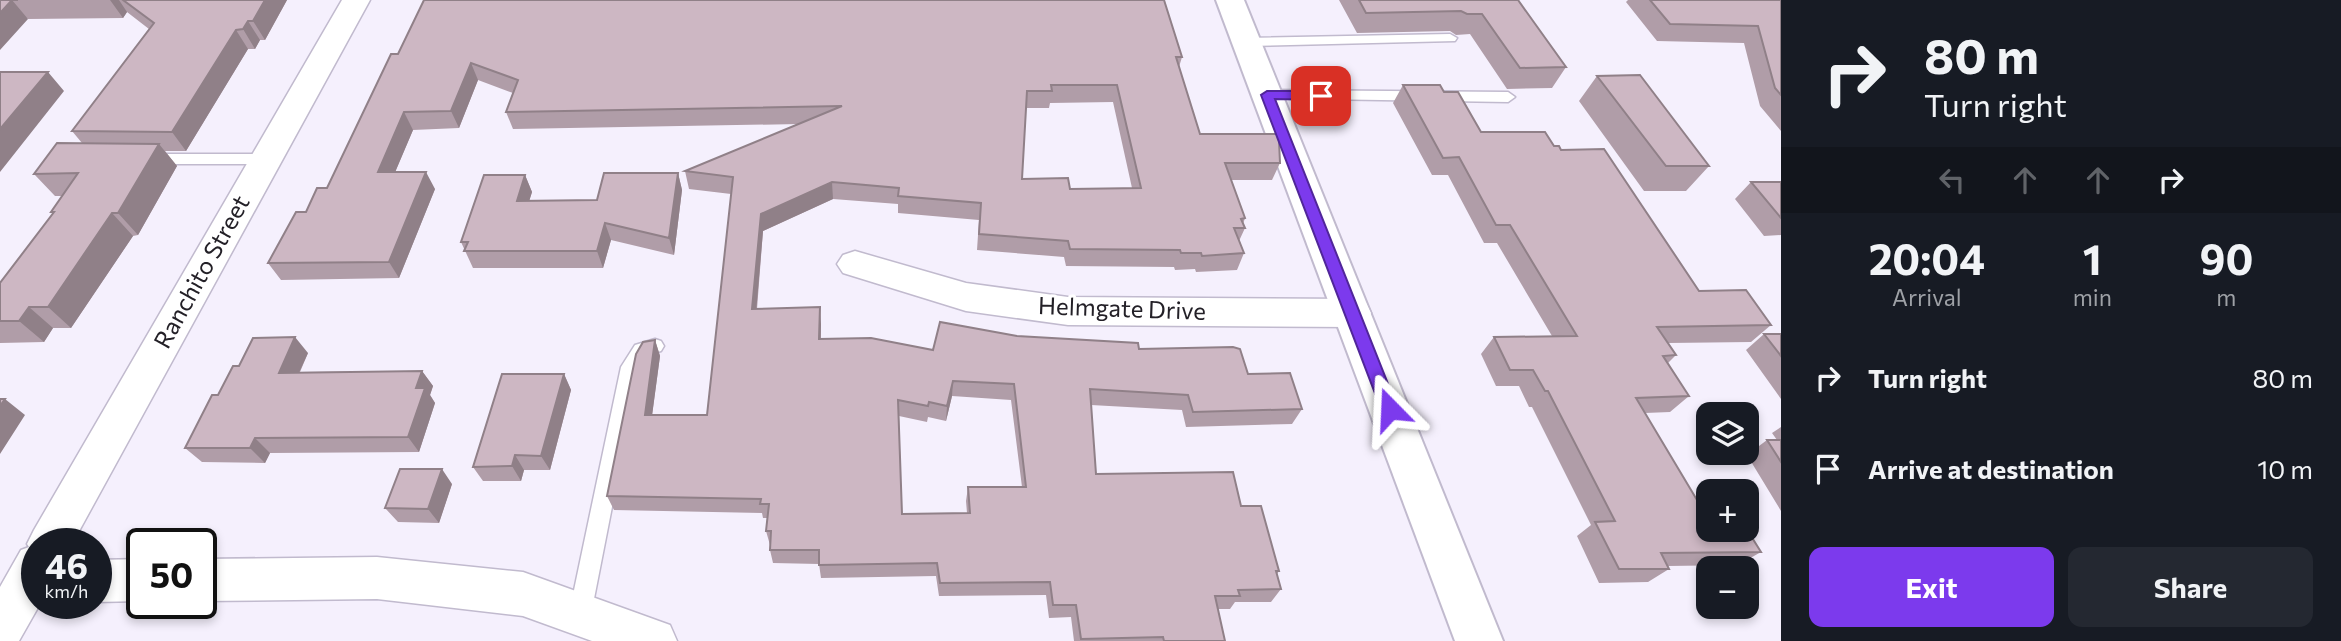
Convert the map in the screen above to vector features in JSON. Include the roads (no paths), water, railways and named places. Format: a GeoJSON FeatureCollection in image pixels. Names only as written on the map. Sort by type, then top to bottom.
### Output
{"type":"FeatureCollection","features":[{"type":"Feature","properties":{"kind":"main road"},"geometry":{"type":"LineString","coordinates":[[1230,0],[1479,641]]}},
{"type":"Feature","properties":{"kind":"street","name":"Ranchito Street"},"geometry":{"type":"LineString","coordinates":[[55,528],[356,0]]}},
{"type":"Feature","properties":{"kind":"street","name":"Helmgate Drive"},"geometry":{"type":"LineString","coordinates":[[855,264],[966,297],[1068,311],[1353,313]]}},
{"type":"Feature","properties":{"kind":"street"},"geometry":{"type":"LineString","coordinates":[[217,580],[377,578],[523,594],[654,641]]}},
{"type":"Feature","properties":{"kind":"street","name":"Ranchito Street"},"geometry":{"type":"LineString","coordinates":[[0,631],[21,589]]}},
{"type":"Feature","properties":{"kind":"lane"},"geometry":{"type":"LineString","coordinates":[[1246,43],[1450,38]]}},
{"type":"Feature","properties":{"kind":"lane"},"geometry":{"type":"LineString","coordinates":[[1267,95],[1508,97]]}},
{"type":"Feature","properties":{"kind":"lane"},"geometry":{"type":"LineString","coordinates":[[138,159],[265,159]]}},
{"type":"Feature","properties":{"kind":"lane"},"geometry":{"type":"LineString","coordinates":[[580,614],[630,367],[641,350],[656,346]]}}]}
